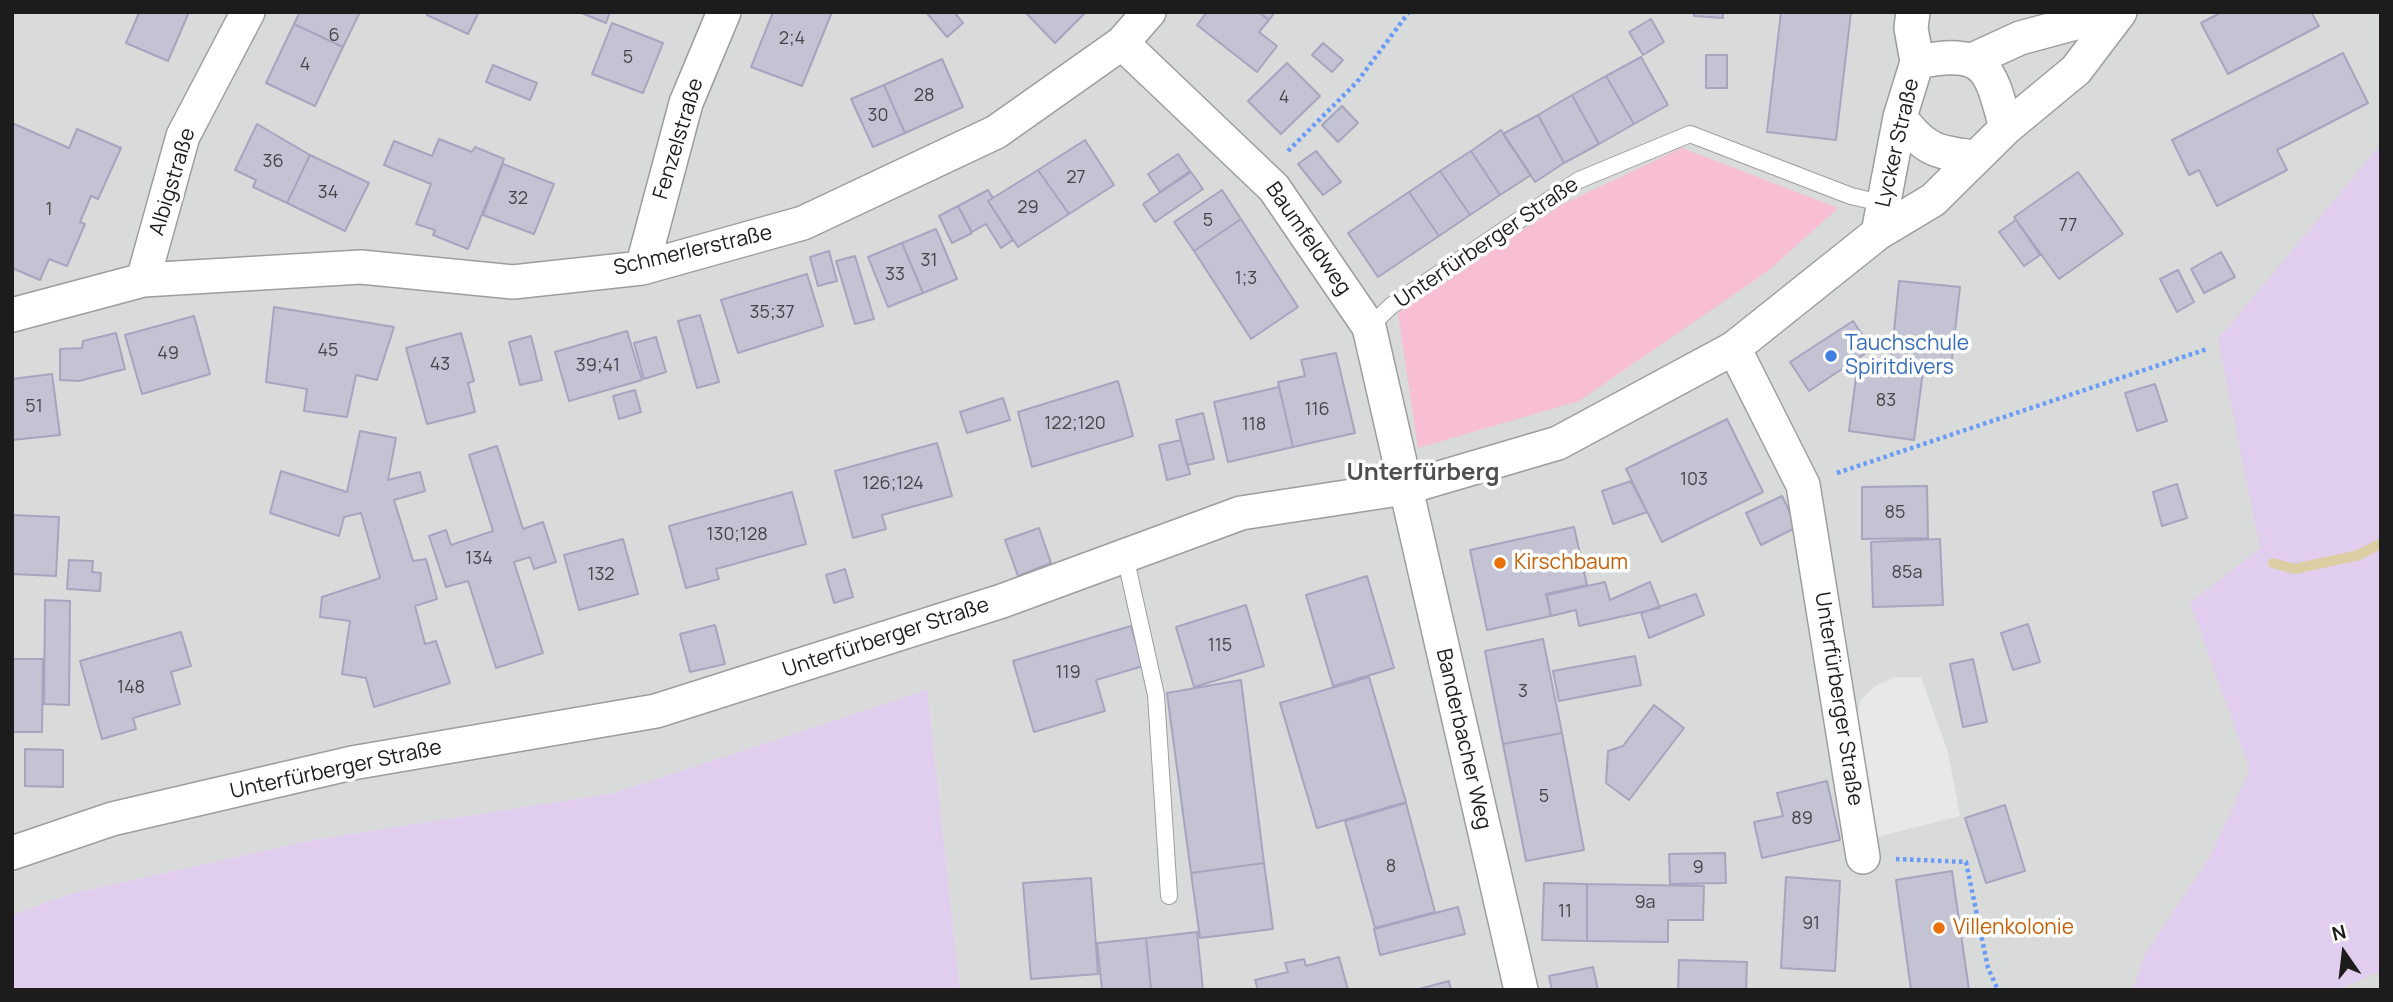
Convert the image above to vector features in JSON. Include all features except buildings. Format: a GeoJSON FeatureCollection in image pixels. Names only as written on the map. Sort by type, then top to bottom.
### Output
{"type":"FeatureCollection","features":[{"type":"Feature","properties":{"kind":"street","name":"Albigstraße"},"geometry":{"type":"LineString","coordinates":[[143,280],[183,136],[248,12]]}},
{"type":"Feature","properties":{"kind":"street","name":"Fenzelstraße"},"geometry":{"type":"LineString","coordinates":[[642,268],[686,103],[724,12]]}},
{"type":"Feature","properties":{"kind":"street","name":"Schmerlerstraße"},"geometry":{"type":"LineString","coordinates":[[12,315],[143,280],[361,267],[513,282],[642,268],[803,223],[996,132],[1122,43],[1149,12]]}},
{"type":"Feature","properties":{"kind":"street","name":"Lycker Straße"},"geometry":{"type":"LineString","coordinates":[[1881,218],[1900,117],[1917,62],[1912,27],[1913,12]]}},
{"type":"Feature","properties":{"kind":"street","name":"Unterfürberger Straße"},"geometry":{"type":"LineString","coordinates":[[1917,62],[1943,57],[1972,60],[2020,37],[2118,12]]}},
{"type":"Feature","properties":{"kind":"street","name":"Unterfürberger Straße"},"geometry":{"type":"LineString","coordinates":[[12,853],[112,819],[352,763],[656,711],[1002,601],[1241,513],[1405,488],[1558,443],[1734,348],[1881,218],[1933,200],[2006,128],[2076,70],[2118,12]]}},
{"type":"Feature","properties":{"kind":"street","name":"Baumfeldweg"},"geometry":{"type":"LineString","coordinates":[[1122,43],[1275,188],[1369,327],[1405,488]]}},
{"type":"Feature","properties":{"kind":"street"},"geometry":{"type":"LineString","coordinates":[[1972,60],[1987,70],[1994,83],[2006,128]]}},
{"type":"Feature","properties":{"kind":"street"},"geometry":{"type":"LineString","coordinates":[[1900,117],[1916,139],[1938,153],[1976,157]]}},
{"type":"Feature","properties":{"kind":"street","name":"Unterfürberger Straße"},"geometry":{"type":"LineString","coordinates":[[1734,348],[1803,485],[1863,857]]}},
{"type":"Feature","properties":{"kind":"street","name":"Banderbacher Weg"},"geometry":{"type":"LineString","coordinates":[[1405,488],[1521,990]]}},
{"type":"Feature","properties":{"kind":"lane","name":"Unterfürberger Straße"},"geometry":{"type":"LineString","coordinates":[[1369,327],[1391,306],[1579,180],[1690,134],[1851,196],[1881,218]]}},
{"type":"Feature","properties":{"kind":"lane"},"geometry":{"type":"LineString","coordinates":[[1125,556],[1156,695],[1169,896]]}},
{"type":"Feature","properties":{"kind":"path"},"geometry":{"type":"LineString","coordinates":[[1262,176],[1357,82],[1409,12]]}},
{"type":"Feature","properties":{"kind":"path"},"geometry":{"type":"LineString","coordinates":[[1803,485],[2207,349]]}},
{"type":"Feature","properties":{"kind":"path"},"geometry":{"type":"LineString","coordinates":[[1863,857],[1966,862],[1988,968],[1998,990]]}},
{"type":"Feature","properties":{"kind":"shaded area"},"geometry":{"type":"Polygon","coordinates":[[[12,12],[2381,12],[2381,990],[960,990],[927,690],[615,793],[313,840],[70,894],[12,915],[12,12]]]}},
{"type":"Feature","properties":{"kind":"shaded area"},"geometry":{"type":"Polygon","coordinates":[[[2381,144],[2381,973],[2374,973],[2340,990],[2133,990],[2146,952],[2211,855],[2250,769],[2190,603],[2260,548],[2218,339],[2381,144]]]}},
{"type":"Feature","properties":{"kind":"shaded area"},"geometry":{"type":"Polygon","coordinates":[[[1682,148],[1838,208],[1768,271],[1579,401],[1418,448],[1398,313],[1561,205],[1682,148]]]}},
{"type":"Feature","properties":{"kind":"shaded area"},"geometry":{"type":"Polygon","coordinates":[[[1895,677],[1921,677],[1948,752],[1960,816],[1873,838],[1854,725],[1861,700],[1875,686],[1895,677]]]}},
{"type":"Feature","properties":{"kind":"shaded area"},"geometry":{"type":"Polygon","coordinates":[[[927,690],[960,990],[12,990],[12,915],[70,894],[313,840],[615,793],[927,690]]]}},
{"type":"Feature","properties":{"kind":"waterway"},"geometry":{"type":"LineString","coordinates":[[2273,563],[2294,569],[2359,555],[2381,543]]}},
{"type":"Feature","properties":{"kind":"place","name":"Tauchschule Spiritdivers"},"geometry":{"type":"Point","coordinates":[1831,356]}},
{"type":"Feature","properties":{"kind":"place","name":"Kirschbaum"},"geometry":{"type":"Point","coordinates":[1500,563]}},
{"type":"Feature","properties":{"kind":"place","name":"Villenkolonie"},"geometry":{"type":"Point","coordinates":[1939,928]}},
{"type":"Feature","properties":{"kind":"district","name":"Unterfürberg"},"geometry":{"type":"Point","coordinates":[1423,473]}}]}
